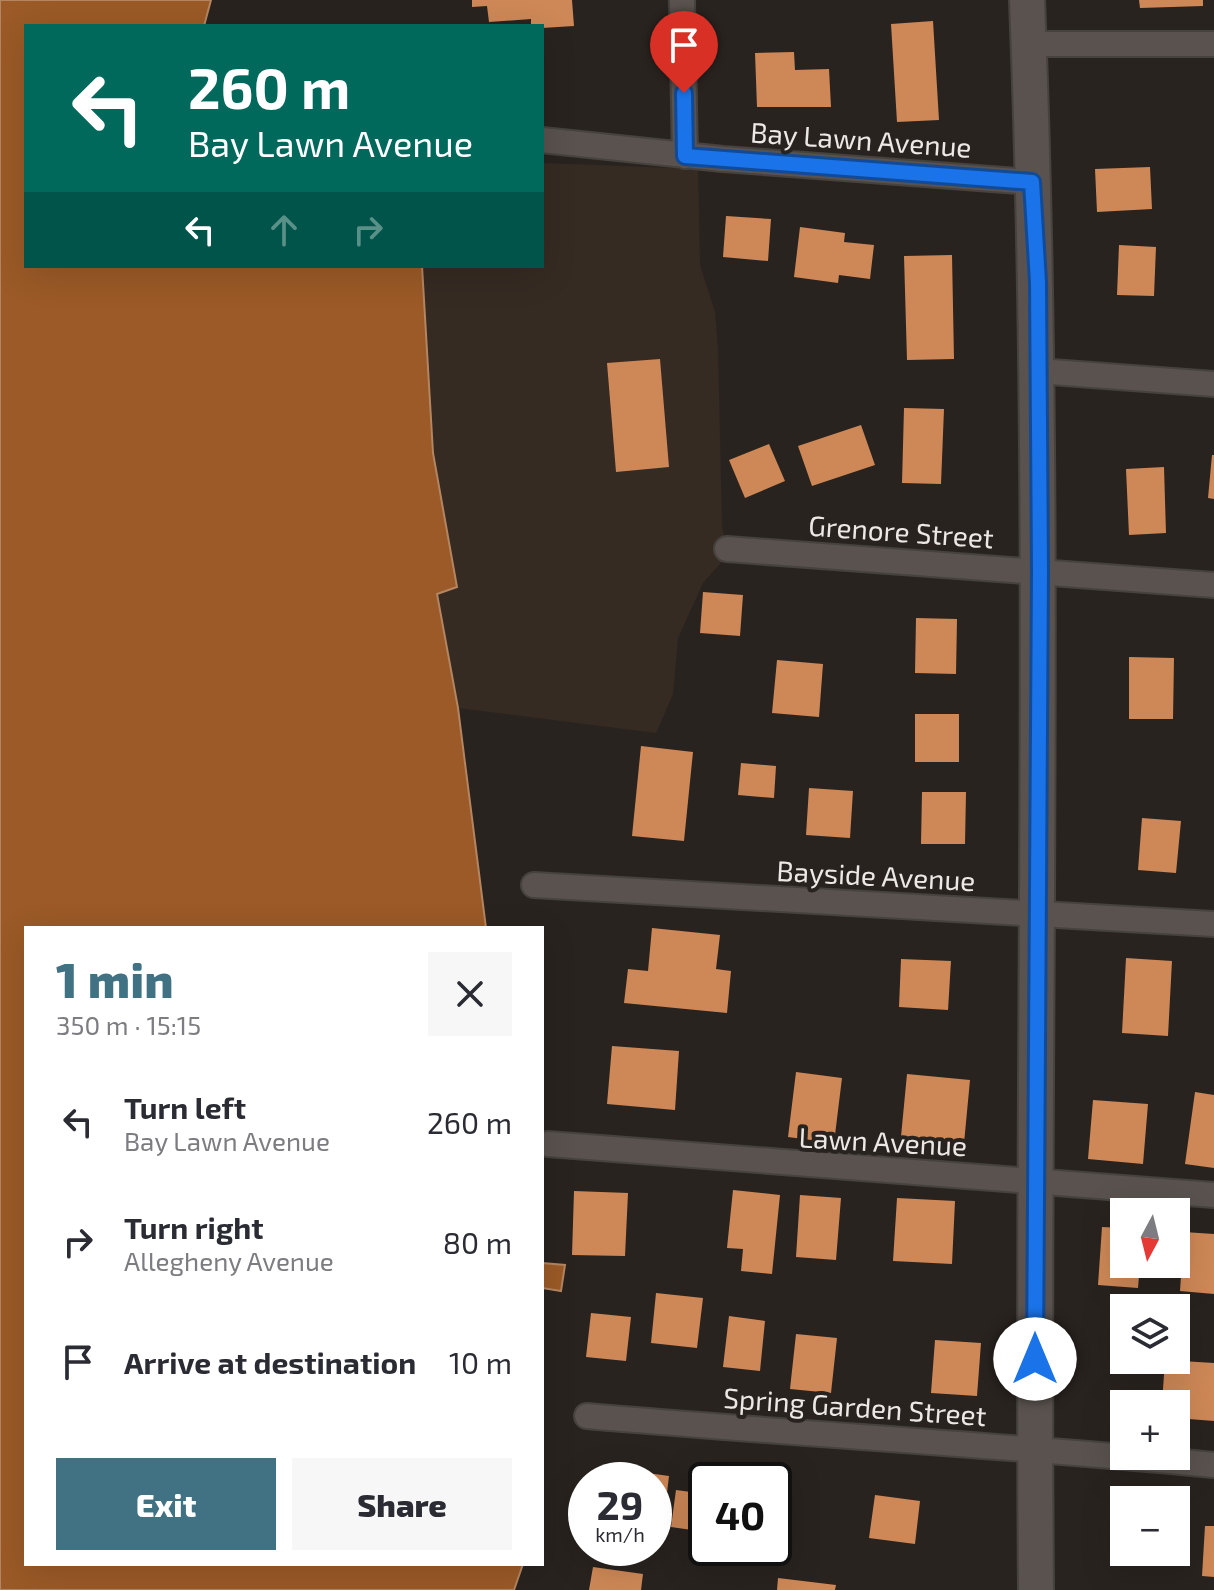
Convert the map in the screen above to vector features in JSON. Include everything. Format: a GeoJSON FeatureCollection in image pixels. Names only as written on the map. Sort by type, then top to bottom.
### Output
{"type":"FeatureCollection","features":[{"type":"Feature","properties":{"kind":"street"},"geometry":{"type":"LineString","coordinates":[[682,0],[685,156]]}},
{"type":"Feature","properties":{"kind":"street"},"geometry":{"type":"LineString","coordinates":[[1027,0],[1038,371],[1040,571],[1036,914],[1036,1590]]}},
{"type":"Feature","properties":{"kind":"street"},"geometry":{"type":"LineString","coordinates":[[1029,44],[1214,44]]}},
{"type":"Feature","properties":{"kind":"street","name":"Bay Lawn Avenue"},"geometry":{"type":"LineString","coordinates":[[544,140],[685,156],[1032,182]]}},
{"type":"Feature","properties":{"kind":"street"},"geometry":{"type":"LineString","coordinates":[[1038,371],[1214,384]]}},
{"type":"Feature","properties":{"kind":"street","name":"Grenore Street"},"geometry":{"type":"LineString","coordinates":[[727,549],[1214,585]]}},
{"type":"Feature","properties":{"kind":"street","name":"Bayside Avenue"},"geometry":{"type":"LineString","coordinates":[[534,885],[1214,924]]}},
{"type":"Feature","properties":{"kind":"street","name":"Lawn Avenue"},"geometry":{"type":"LineString","coordinates":[[548,1144],[782,1165],[1036,1179],[1214,1195]]}},
{"type":"Feature","properties":{"kind":"street","name":"Spring Garden Street"},"geometry":{"type":"LineString","coordinates":[[587,1416],[797,1434],[1035,1448],[1214,1465]]}},
{"type":"Feature","properties":{"kind":"shaded area"},"geometry":{"type":"Polygon","coordinates":[[[0,0],[211,0],[205,24],[24,24],[24,268],[422,268],[433,453],[457,587],[437,594],[458,708],[486,926],[24,926],[24,1566],[522,1566],[514,1590],[0,1590],[0,0]]]}},
{"type":"Feature","properties":{"kind":"shaded area"},"geometry":{"type":"Polygon","coordinates":[[[544,163],[698,169],[700,265],[715,312],[718,351],[722,525],[727,556],[703,583],[678,638],[673,694],[656,733],[458,708],[437,593],[457,587],[433,453],[422,268],[544,268],[544,163]]]}},
{"type":"Feature","properties":{"kind":"shaded area"},"geometry":{"type":"Polygon","coordinates":[[[544,1263],[565,1265],[561,1291],[544,1288],[544,1263]]]}},
{"type":"Feature","properties":{"kind":"building"},"geometry":{"type":"Polygon","coordinates":[[[472,0],[572,0],[574,26],[544,28],[544,24],[531,24],[531,19],[489,22],[487,6],[472,7],[472,0]]]}},
{"type":"Feature","properties":{"kind":"building"},"geometry":{"type":"Polygon","coordinates":[[[1139,0],[1203,0],[1203,6],[1140,8],[1139,0]]]}},
{"type":"Feature","properties":{"kind":"building"},"geometry":{"type":"Polygon","coordinates":[[[933,21],[939,120],[897,122],[891,24],[933,21]]]}},
{"type":"Feature","properties":{"kind":"building"},"geometry":{"type":"Polygon","coordinates":[[[794,52],[795,70],[829,69],[831,107],[757,107],[755,53],[794,52]]]}},
{"type":"Feature","properties":{"kind":"building"},"geometry":{"type":"Polygon","coordinates":[[[1150,167],[1152,209],[1097,212],[1095,169],[1150,167]]]}},
{"type":"Feature","properties":{"kind":"building"},"geometry":{"type":"Polygon","coordinates":[[[726,216],[771,219],[768,261],[723,257],[726,216]]]}},
{"type":"Feature","properties":{"kind":"building"},"geometry":{"type":"Polygon","coordinates":[[[800,227],[845,233],[844,242],[874,245],[870,279],[839,275],[838,283],[794,277],[800,227]]]}},
{"type":"Feature","properties":{"kind":"building"},"geometry":{"type":"Polygon","coordinates":[[[1119,245],[1156,247],[1154,296],[1117,295],[1119,245]]]}},
{"type":"Feature","properties":{"kind":"building"},"geometry":{"type":"Polygon","coordinates":[[[952,255],[954,359],[907,360],[904,256],[952,255]]]}},
{"type":"Feature","properties":{"kind":"building"},"geometry":{"type":"Polygon","coordinates":[[[660,359],[669,467],[616,472],[607,363],[660,359]]]}},
{"type":"Feature","properties":{"kind":"building"},"geometry":{"type":"Polygon","coordinates":[[[904,408],[944,409],[941,484],[902,483],[904,408]]]}},
{"type":"Feature","properties":{"kind":"building"},"geometry":{"type":"Polygon","coordinates":[[[861,425],[875,465],[812,486],[798,446],[861,425]]]}},
{"type":"Feature","properties":{"kind":"building"},"geometry":{"type":"Polygon","coordinates":[[[769,444],[785,481],[745,498],[729,460],[769,444]]]}},
{"type":"Feature","properties":{"kind":"building"},"geometry":{"type":"Polygon","coordinates":[[[1214,455],[1214,499],[1208,498],[1214,455]]]}},
{"type":"Feature","properties":{"kind":"building"},"geometry":{"type":"Polygon","coordinates":[[[1164,467],[1166,533],[1129,535],[1126,469],[1164,467]]]}},
{"type":"Feature","properties":{"kind":"building"},"geometry":{"type":"Polygon","coordinates":[[[703,592],[743,595],[740,636],[700,633],[703,592]]]}},
{"type":"Feature","properties":{"kind":"building"},"geometry":{"type":"Polygon","coordinates":[[[916,618],[957,619],[956,674],[915,673],[916,618]]]}},
{"type":"Feature","properties":{"kind":"building"},"geometry":{"type":"Polygon","coordinates":[[[1129,657],[1174,658],[1173,719],[1129,719],[1129,657]]]}},
{"type":"Feature","properties":{"kind":"building"},"geometry":{"type":"Polygon","coordinates":[[[777,660],[823,664],[819,717],[772,713],[777,660]]]}},
{"type":"Feature","properties":{"kind":"building"},"geometry":{"type":"Polygon","coordinates":[[[915,714],[959,714],[959,762],[915,762],[915,714]]]}},
{"type":"Feature","properties":{"kind":"building"},"geometry":{"type":"Polygon","coordinates":[[[641,746],[693,752],[684,841],[632,836],[641,746]]]}},
{"type":"Feature","properties":{"kind":"building"},"geometry":{"type":"Polygon","coordinates":[[[741,763],[776,766],[774,798],[738,795],[741,763]]]}},
{"type":"Feature","properties":{"kind":"building"},"geometry":{"type":"Polygon","coordinates":[[[809,788],[853,791],[850,838],[806,835],[809,788]]]}},
{"type":"Feature","properties":{"kind":"building"},"geometry":{"type":"Polygon","coordinates":[[[922,792],[966,792],[965,844],[921,844],[922,792]]]}},
{"type":"Feature","properties":{"kind":"building"},"geometry":{"type":"Polygon","coordinates":[[[1142,818],[1181,821],[1176,873],[1138,870],[1142,818]]]}},
{"type":"Feature","properties":{"kind":"building"},"geometry":{"type":"Polygon","coordinates":[[[652,928],[720,935],[716,969],[731,971],[727,1013],[624,1003],[628,969],[648,971],[652,928]]]}},
{"type":"Feature","properties":{"kind":"building"},"geometry":{"type":"Polygon","coordinates":[[[1126,958],[1172,961],[1168,1036],[1122,1033],[1126,958]]]}},
{"type":"Feature","properties":{"kind":"building"},"geometry":{"type":"Polygon","coordinates":[[[901,959],[951,961],[948,1010],[899,1007],[901,959]]]}},
{"type":"Feature","properties":{"kind":"building"},"geometry":{"type":"Polygon","coordinates":[[[612,1046],[679,1051],[675,1110],[607,1104],[612,1046]]]}},
{"type":"Feature","properties":{"kind":"building"},"geometry":{"type":"Polygon","coordinates":[[[796,1072],[842,1078],[834,1143],[788,1137],[796,1072]]]}},
{"type":"Feature","properties":{"kind":"building"},"geometry":{"type":"Polygon","coordinates":[[[907,1074],[970,1080],[963,1154],[900,1147],[907,1074]]]}},
{"type":"Feature","properties":{"kind":"building"},"geometry":{"type":"Polygon","coordinates":[[[1195,1092],[1214,1095],[1214,1168],[1185,1164],[1195,1092]]]}},
{"type":"Feature","properties":{"kind":"building"},"geometry":{"type":"Polygon","coordinates":[[[1093,1100],[1148,1104],[1143,1164],[1088,1159],[1093,1100]]]}},
{"type":"Feature","properties":{"kind":"building"},"geometry":{"type":"Polygon","coordinates":[[[733,1190],[780,1195],[772,1274],[741,1271],[743,1249],[727,1248],[733,1190]]]}},
{"type":"Feature","properties":{"kind":"building"},"geometry":{"type":"Polygon","coordinates":[[[574,1191],[628,1193],[625,1256],[572,1255],[574,1191]]]}},
{"type":"Feature","properties":{"kind":"building"},"geometry":{"type":"Polygon","coordinates":[[[800,1195],[841,1198],[836,1260],[796,1257],[800,1195]]]}},
{"type":"Feature","properties":{"kind":"building"},"geometry":{"type":"Polygon","coordinates":[[[897,1198],[955,1201],[952,1264],[893,1261],[897,1198]]]}},
{"type":"Feature","properties":{"kind":"building"},"geometry":{"type":"Polygon","coordinates":[[[1102,1227],[1110,1227],[1110,1278],[1139,1278],[1138,1288],[1098,1285],[1102,1227]]]}},
{"type":"Feature","properties":{"kind":"building"},"geometry":{"type":"Polygon","coordinates":[[[1190,1232],[1214,1234],[1214,1294],[1180,1291],[1181,1278],[1190,1278],[1190,1232]]]}},
{"type":"Feature","properties":{"kind":"building"},"geometry":{"type":"Polygon","coordinates":[[[656,1293],[703,1298],[697,1348],[651,1343],[656,1293]]]}},
{"type":"Feature","properties":{"kind":"building"},"geometry":{"type":"Polygon","coordinates":[[[591,1313],[631,1317],[626,1361],[586,1357],[591,1313]]]}},
{"type":"Feature","properties":{"kind":"building"},"geometry":{"type":"Polygon","coordinates":[[[729,1316],[765,1321],[760,1371],[723,1367],[729,1316]]]}},
{"type":"Feature","properties":{"kind":"building"},"geometry":{"type":"Polygon","coordinates":[[[796,1334],[837,1338],[831,1393],[790,1389],[796,1334]]]}},
{"type":"Feature","properties":{"kind":"building"},"geometry":{"type":"Polygon","coordinates":[[[935,1340],[981,1343],[977,1396],[931,1393],[935,1340]]]}},
{"type":"Feature","properties":{"kind":"building"},"geometry":{"type":"Polygon","coordinates":[[[1190,1362],[1214,1363],[1214,1421],[1190,1419],[1190,1390],[1163,1390],[1164,1374],[1190,1374],[1190,1362]]]}},
{"type":"Feature","properties":{"kind":"building"},"geometry":{"type":"Polygon","coordinates":[[[676,1490],[688,1492],[688,1529],[672,1527],[676,1490]]]}},
{"type":"Feature","properties":{"kind":"building"},"geometry":{"type":"Polygon","coordinates":[[[875,1495],[920,1501],[915,1544],[869,1538],[875,1495]]]}},
{"type":"Feature","properties":{"kind":"building"},"geometry":{"type":"Polygon","coordinates":[[[1205,1526],[1214,1526],[1214,1577],[1202,1576],[1205,1526]]]}},
{"type":"Feature","properties":{"kind":"building"},"geometry":{"type":"Polygon","coordinates":[[[593,1567],[643,1574],[641,1590],[589,1590],[593,1567]]]}},
{"type":"Feature","properties":{"kind":"building"},"geometry":{"type":"Polygon","coordinates":[[[778,1578],[836,1585],[835,1590],[777,1590],[778,1578]]]}},
{"type":"Feature","properties":{"kind":"route"},"geometry":{"type":"LineString","coordinates":[[684,93],[685,156],[1032,182],[1038,282],[1040,571],[1035,1359]]}}]}
